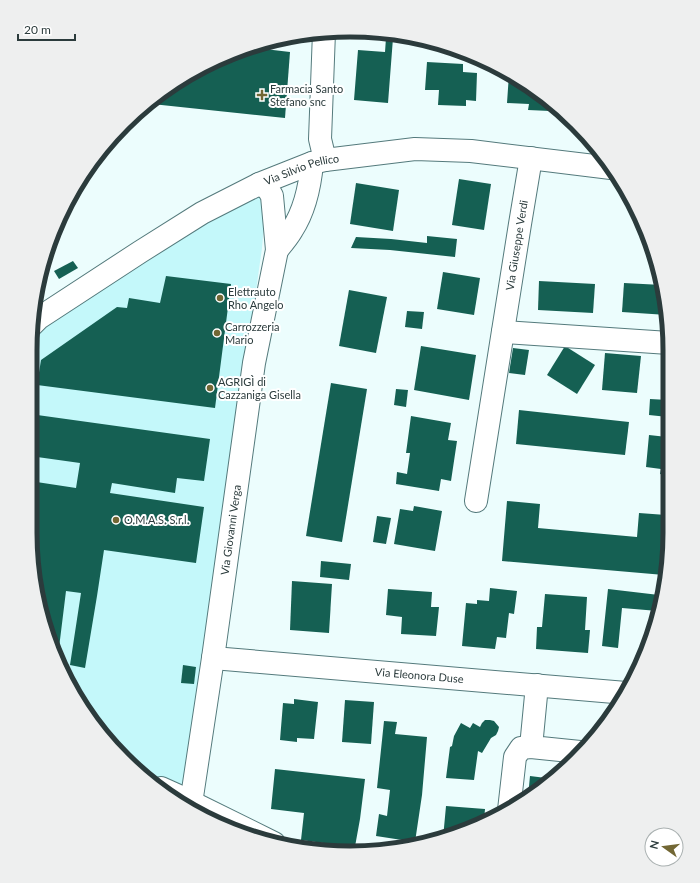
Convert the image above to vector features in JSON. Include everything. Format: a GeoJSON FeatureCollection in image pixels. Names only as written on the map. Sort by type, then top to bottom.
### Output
{"type":"FeatureCollection","features":[{"type":"Feature","properties":{"kind":"street","name":"Via Giovanni Verga"},"geometry":{"type":"LineString","coordinates":[[277,250],[292,230],[303,209],[311,179],[319,161],[324,39]]}},
{"type":"Feature","properties":{"kind":"street","name":"Via Silvio Pellico"},"geometry":{"type":"LineString","coordinates":[[39,316],[202,213],[258,184],[319,161],[415,149],[472,151],[604,167]]}},
{"type":"Feature","properties":{"kind":"street","name":"Via Giuseppe Verdi"},"geometry":{"type":"LineString","coordinates":[[476,501],[531,158]]}},
{"type":"Feature","properties":{"kind":"street","name":"Via Giovanni Verga"},"geometry":{"type":"LineString","coordinates":[[191,802],[213,658],[254,363],[277,250],[272,196],[268,189],[258,184]]}},
{"type":"Feature","properties":{"kind":"street"},"geometry":{"type":"LineString","coordinates":[[503,332],[663,343]]}},
{"type":"Feature","properties":{"kind":"street","name":"Via Eleonora Duse"},"geometry":{"type":"LineString","coordinates":[[213,658],[619,692]]}},
{"type":"Feature","properties":{"kind":"street"},"geometry":{"type":"LineString","coordinates":[[531,746],[537,685]]}},
{"type":"Feature","properties":{"kind":"street"},"geometry":{"type":"LineString","coordinates":[[510,802],[515,757],[521,748],[531,746],[574,751]]}},
{"type":"Feature","properties":{"kind":"shaded area"},"geometry":{"type":"Polygon","coordinates":[[[267,188],[262,248],[185,799],[159,781],[144,768],[102,724],[79,690],[69,671],[54,634],[43,594],[38,553],[37,350],[38,331],[75,302],[206,222],[267,188]]]}},
{"type":"Feature","properties":{"kind":"building"},"geometry":{"type":"Polygon","coordinates":[[[386,40],[393,40],[388,103],[354,100],[358,50],[385,52],[386,40]]]}},
{"type":"Feature","properties":{"kind":"building"},"geometry":{"type":"Polygon","coordinates":[[[265,49],[290,52],[285,118],[156,104],[176,90],[212,69],[230,61],[265,49]]]}},
{"type":"Feature","properties":{"kind":"building"},"geometry":{"type":"Polygon","coordinates":[[[427,62],[463,64],[463,72],[477,73],[476,101],[466,100],[466,106],[438,105],[439,90],[425,90],[427,62]]]}},
{"type":"Feature","properties":{"kind":"building"},"geometry":{"type":"Polygon","coordinates":[[[509,81],[541,102],[550,111],[528,110],[529,104],[507,103],[509,81]]]}},
{"type":"Feature","properties":{"kind":"building"},"geometry":{"type":"Polygon","coordinates":[[[459,179],[491,184],[484,230],[452,225],[459,179]]]}},
{"type":"Feature","properties":{"kind":"building"},"geometry":{"type":"Polygon","coordinates":[[[356,183],[399,190],[393,231],[350,224],[356,183]]]}},
{"type":"Feature","properties":{"kind":"building"},"geometry":{"type":"Polygon","coordinates":[[[427,236],[457,239],[455,257],[390,250],[351,248],[356,237],[427,243],[427,236]]]}},
{"type":"Feature","properties":{"kind":"building"},"geometry":{"type":"Polygon","coordinates":[[[73,261],[78,268],[59,279],[54,271],[73,261]]]}},
{"type":"Feature","properties":{"kind":"building"},"geometry":{"type":"Polygon","coordinates":[[[443,272],[480,278],[474,315],[437,309],[443,272]]]}},
{"type":"Feature","properties":{"kind":"building"},"geometry":{"type":"Polygon","coordinates":[[[166,276],[231,284],[215,408],[37,385],[41,360],[117,307],[127,308],[129,298],[160,303],[166,276]]]}},
{"type":"Feature","properties":{"kind":"building"},"geometry":{"type":"Polygon","coordinates":[[[539,281],[595,284],[593,313],[538,310],[539,281]]]}},
{"type":"Feature","properties":{"kind":"building"},"geometry":{"type":"Polygon","coordinates":[[[624,283],[656,285],[661,315],[622,312],[624,283]]]}},
{"type":"Feature","properties":{"kind":"building"},"geometry":{"type":"Polygon","coordinates":[[[349,290],[387,297],[376,353],[339,346],[349,290]]]}},
{"type":"Feature","properties":{"kind":"building"},"geometry":{"type":"Polygon","coordinates":[[[407,311],[424,312],[422,329],[405,327],[407,311]]]}},
{"type":"Feature","properties":{"kind":"building"},"geometry":{"type":"Polygon","coordinates":[[[421,346],[476,355],[469,400],[414,390],[421,346]]]}},
{"type":"Feature","properties":{"kind":"building"},"geometry":{"type":"Polygon","coordinates":[[[565,346],[595,365],[577,394],[547,375],[565,346]]]}},
{"type":"Feature","properties":{"kind":"building"},"geometry":{"type":"Polygon","coordinates":[[[513,348],[529,350],[525,375],[509,373],[513,348]]]}},
{"type":"Feature","properties":{"kind":"building"},"geometry":{"type":"Polygon","coordinates":[[[605,353],[641,356],[637,393],[602,390],[605,353]]]}},
{"type":"Feature","properties":{"kind":"building"},"geometry":{"type":"Polygon","coordinates":[[[331,383],[367,389],[342,542],[306,536],[331,383]]]}},
{"type":"Feature","properties":{"kind":"building"},"geometry":{"type":"Polygon","coordinates":[[[396,389],[408,390],[406,407],[394,405],[396,389]]]}},
{"type":"Feature","properties":{"kind":"building"},"geometry":{"type":"Polygon","coordinates":[[[650,399],[663,400],[663,416],[649,415],[650,399]]]}},
{"type":"Feature","properties":{"kind":"building"},"geometry":{"type":"Polygon","coordinates":[[[519,410],[629,422],[625,455],[516,444],[519,410]]]}},
{"type":"Feature","properties":{"kind":"building"},"geometry":{"type":"Polygon","coordinates":[[[37,415],[210,439],[204,481],[177,478],[175,493],[112,483],[110,493],[204,507],[196,563],[104,550],[85,668],[70,665],[81,593],[66,591],[59,648],[43,594],[37,533],[37,482],[76,488],[80,463],[37,457],[37,415]]]}},
{"type":"Feature","properties":{"kind":"building"},"geometry":{"type":"Polygon","coordinates":[[[411,416],[451,423],[448,440],[457,441],[451,481],[441,479],[439,491],[396,484],[397,472],[407,474],[410,453],[406,453],[411,416]]]}},
{"type":"Feature","properties":{"kind":"building"},"geometry":{"type":"Polygon","coordinates":[[[649,435],[663,437],[663,474],[660,474],[661,469],[646,467],[649,435]]]}},
{"type":"Feature","properties":{"kind":"building"},"geometry":{"type":"Polygon","coordinates":[[[507,501],[540,504],[538,528],[637,537],[639,513],[663,515],[660,575],[502,561],[507,501]]]}},
{"type":"Feature","properties":{"kind":"building"},"geometry":{"type":"Polygon","coordinates":[[[414,506],[442,511],[435,551],[394,544],[400,509],[413,511],[414,506]]]}},
{"type":"Feature","properties":{"kind":"building"},"geometry":{"type":"Polygon","coordinates":[[[377,516],[391,518],[386,544],[373,542],[377,516]]]}},
{"type":"Feature","properties":{"kind":"building"},"geometry":{"type":"Polygon","coordinates":[[[321,561],[351,564],[349,580],[320,577],[321,561]]]}},
{"type":"Feature","properties":{"kind":"building"},"geometry":{"type":"Polygon","coordinates":[[[292,581],[332,584],[329,633],[290,630],[292,581]]]}},
{"type":"Feature","properties":{"kind":"building"},"geometry":{"type":"Polygon","coordinates":[[[490,588],[517,591],[514,614],[509,613],[506,638],[497,637],[495,649],[462,646],[466,603],[477,604],[477,600],[489,601],[490,588]]]}},
{"type":"Feature","properties":{"kind":"building"},"geometry":{"type":"Polygon","coordinates":[[[388,589],[432,592],[431,607],[439,607],[436,636],[401,634],[402,617],[386,615],[388,589]]]}},
{"type":"Feature","properties":{"kind":"building"},"geometry":{"type":"Polygon","coordinates":[[[608,589],[657,595],[653,611],[622,608],[618,648],[602,646],[608,589]]]}},
{"type":"Feature","properties":{"kind":"building"},"geometry":{"type":"Polygon","coordinates":[[[545,594],[587,597],[585,630],[590,630],[588,653],[536,649],[537,627],[542,627],[545,594]]]}},
{"type":"Feature","properties":{"kind":"building"},"geometry":{"type":"Polygon","coordinates":[[[183,665],[196,667],[194,684],[181,683],[183,665]]]}},
{"type":"Feature","properties":{"kind":"building"},"geometry":{"type":"Polygon","coordinates":[[[294,699],[318,702],[314,739],[297,738],[297,742],[280,740],[283,703],[294,704],[294,699]]]}},
{"type":"Feature","properties":{"kind":"building"},"geometry":{"type":"Polygon","coordinates":[[[345,700],[374,702],[371,744],[342,742],[345,700]]]}},
{"type":"Feature","properties":{"kind":"building"},"geometry":{"type":"Polygon","coordinates":[[[485,720],[494,721],[499,727],[496,735],[491,738],[482,753],[478,751],[474,780],[446,778],[450,747],[452,746],[454,736],[461,723],[470,728],[473,723],[480,727],[485,720]]]}},
{"type":"Feature","properties":{"kind":"building"},"geometry":{"type":"Polygon","coordinates":[[[384,721],[397,722],[395,734],[427,737],[422,795],[415,839],[406,841],[376,836],[379,814],[387,816],[390,790],[377,788],[384,721]]]}},
{"type":"Feature","properties":{"kind":"building"},"geometry":{"type":"Polygon","coordinates":[[[275,769],[365,779],[355,846],[331,845],[301,840],[304,813],[271,809],[275,769]]]}},
{"type":"Feature","properties":{"kind":"building"},"geometry":{"type":"Polygon","coordinates":[[[530,776],[545,778],[541,781],[529,790],[530,776]]]}},
{"type":"Feature","properties":{"kind":"building"},"geometry":{"type":"Polygon","coordinates":[[[446,806],[485,809],[484,816],[444,831],[446,806]]]}},
{"type":"Feature","properties":{"kind":"place","name":"Farmacia Santo Stefano snc"},"geometry":{"type":"Point","coordinates":[262,95]}},
{"type":"Feature","properties":{"kind":"place","name":"Elettrauto Rho Angelo"},"geometry":{"type":"Point","coordinates":[220,298]}},
{"type":"Feature","properties":{"kind":"place","name":"Carrozzeria Mario"},"geometry":{"type":"Point","coordinates":[217,333]}},
{"type":"Feature","properties":{"kind":"place","name":"AGRIGÌ di Cazzaniga Gisella"},"geometry":{"type":"Point","coordinates":[210,388]}},
{"type":"Feature","properties":{"kind":"place","name":"O.M.A.S. S.r.l."},"geometry":{"type":"Point","coordinates":[116,520]}}]}
